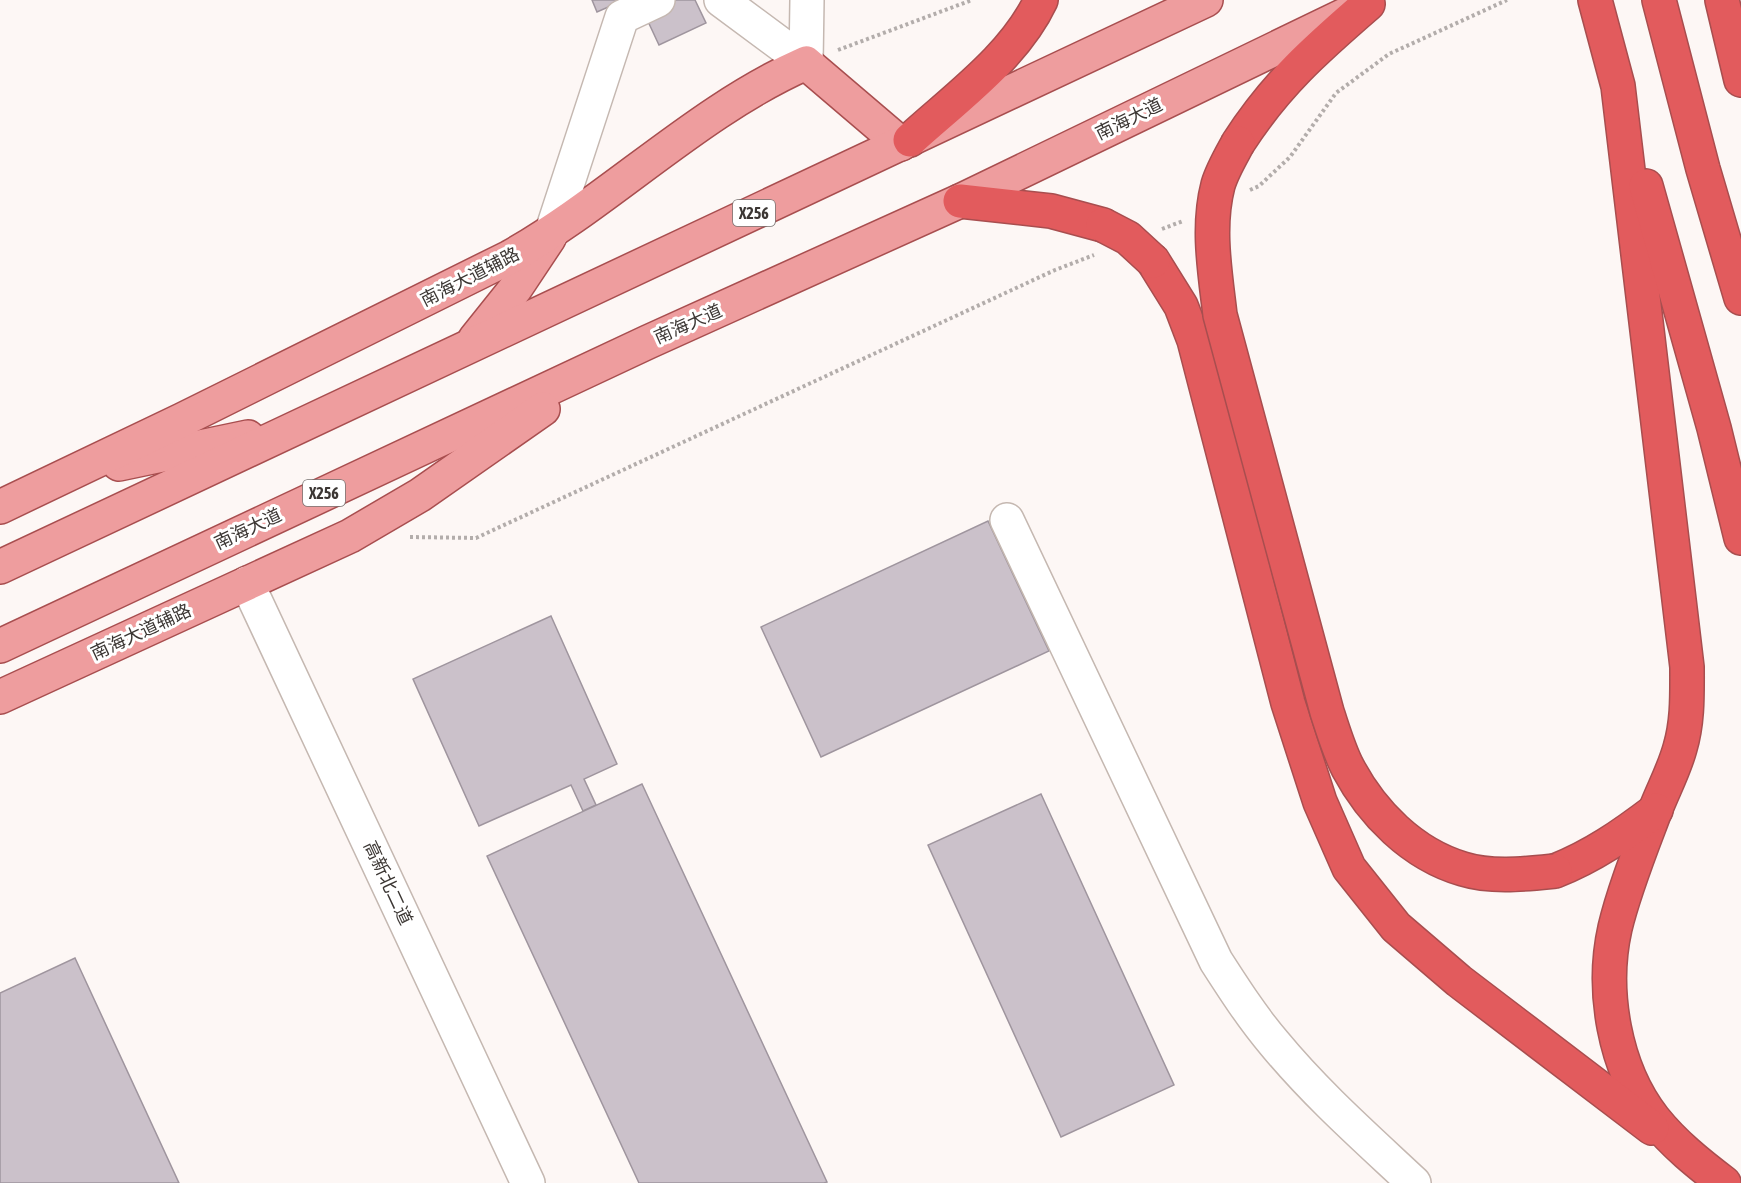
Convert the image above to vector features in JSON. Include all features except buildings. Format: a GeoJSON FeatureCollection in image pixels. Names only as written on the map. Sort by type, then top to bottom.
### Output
{"type":"FeatureCollection","features":[{"type":"Feature","properties":{"kind":"highway"},"geometry":{"type":"LineString","coordinates":[[906,142],[1008,49],[1027,26],[1041,0]]}},
{"type":"Feature","properties":{"kind":"highway"},"geometry":{"type":"LineString","coordinates":[[1595,0],[1714,428],[1741,538]]}},
{"type":"Feature","properties":{"kind":"highway"},"geometry":{"type":"LineString","coordinates":[[1659,0],[1702,169],[1741,298]]}},
{"type":"Feature","properties":{"kind":"highway"},"geometry":{"type":"LineString","coordinates":[[1722,0],[1741,80]]}},
{"type":"Feature","properties":{"kind":"highway"},"geometry":{"type":"LineString","coordinates":[[1372,2],[1285,80],[1259,110],[1238,143],[1218,183],[1212,219],[1220,315],[1327,712],[1347,766],[1371,806],[1400,834],[1429,854],[1463,869],[1510,875],[1555,871],[1586,859],[1618,840],[1656,810]]}},
{"type":"Feature","properties":{"kind":"highway"},"geometry":{"type":"LineString","coordinates":[[1618,86],[1687,667],[1687,709],[1681,746],[1656,810],[1616,927],[1610,970],[1613,1025],[1636,1089],[1652,1117],[1695,1161]]}},
{"type":"Feature","properties":{"kind":"highway"},"geometry":{"type":"LineString","coordinates":[[960,201],[1051,211],[1101,239],[1128,238],[1153,246],[1194,340],[1288,703],[1320,802],[1349,868],[1396,927],[1460,981],[1724,1183]]}},
{"type":"Feature","properties":{"kind":"main road","name":"X256"},"geometry":{"type":"LineString","coordinates":[[0,567],[1206,0]]}},
{"type":"Feature","properties":{"kind":"main road","name":"南海大道"},"geometry":{"type":"LineString","coordinates":[[0,646],[648,342],[960,201],[1372,2]]}},
{"type":"Feature","properties":{"kind":"main road","name":"南海大道辅路"},"geometry":{"type":"LineString","coordinates":[[0,507],[458,284],[551,234],[741,98],[806,63]]}},
{"type":"Feature","properties":{"kind":"main road"},"geometry":{"type":"LineString","coordinates":[[806,63],[906,142]]}},
{"type":"Feature","properties":{"kind":"main road"},"geometry":{"type":"LineString","coordinates":[[469,346],[515,290],[551,234]]}},
{"type":"Feature","properties":{"kind":"main road","name":"南海大道辅路"},"geometry":{"type":"LineString","coordinates":[[0,697],[350,536],[393,512],[562,396],[648,342]]}},
{"type":"Feature","properties":{"kind":"main road"},"geometry":{"type":"LineString","coordinates":[[71,474],[303,426]]}},
{"type":"Feature","properties":{"kind":"street"},"geometry":{"type":"LineString","coordinates":[[551,234],[622,17],[658,0]]}},
{"type":"Feature","properties":{"kind":"street"},"geometry":{"type":"LineString","coordinates":[[721,0],[806,63]]}},
{"type":"Feature","properties":{"kind":"street"},"geometry":{"type":"LineString","coordinates":[[757,0],[776,40]]}},
{"type":"Feature","properties":{"kind":"street"},"geometry":{"type":"LineString","coordinates":[[806,63],[807,0]]}},
{"type":"Feature","properties":{"kind":"street"},"geometry":{"type":"LineString","coordinates":[[1007,520],[1216,961],[1244,1005],[1274,1044],[1312,1085],[1414,1183]]}},
{"type":"Feature","properties":{"kind":"street","name":"高新北二道"},"geometry":{"type":"LineString","coordinates":[[247,583],[528,1183]]}},
{"type":"Feature","properties":{"kind":"path"},"geometry":{"type":"LineString","coordinates":[[806,63],[890,29],[972,0]]}},
{"type":"Feature","properties":{"kind":"path"},"geometry":{"type":"LineString","coordinates":[[1249,191],[1259,186],[1290,157],[1336,93],[1389,54],[1507,0]]}},
{"type":"Feature","properties":{"kind":"path"},"geometry":{"type":"LineString","coordinates":[[1153,246],[1187,219]]}},
{"type":"Feature","properties":{"kind":"path"},"geometry":{"type":"LineString","coordinates":[[408,537],[476,538],[1055,270],[1101,239]]}}]}
